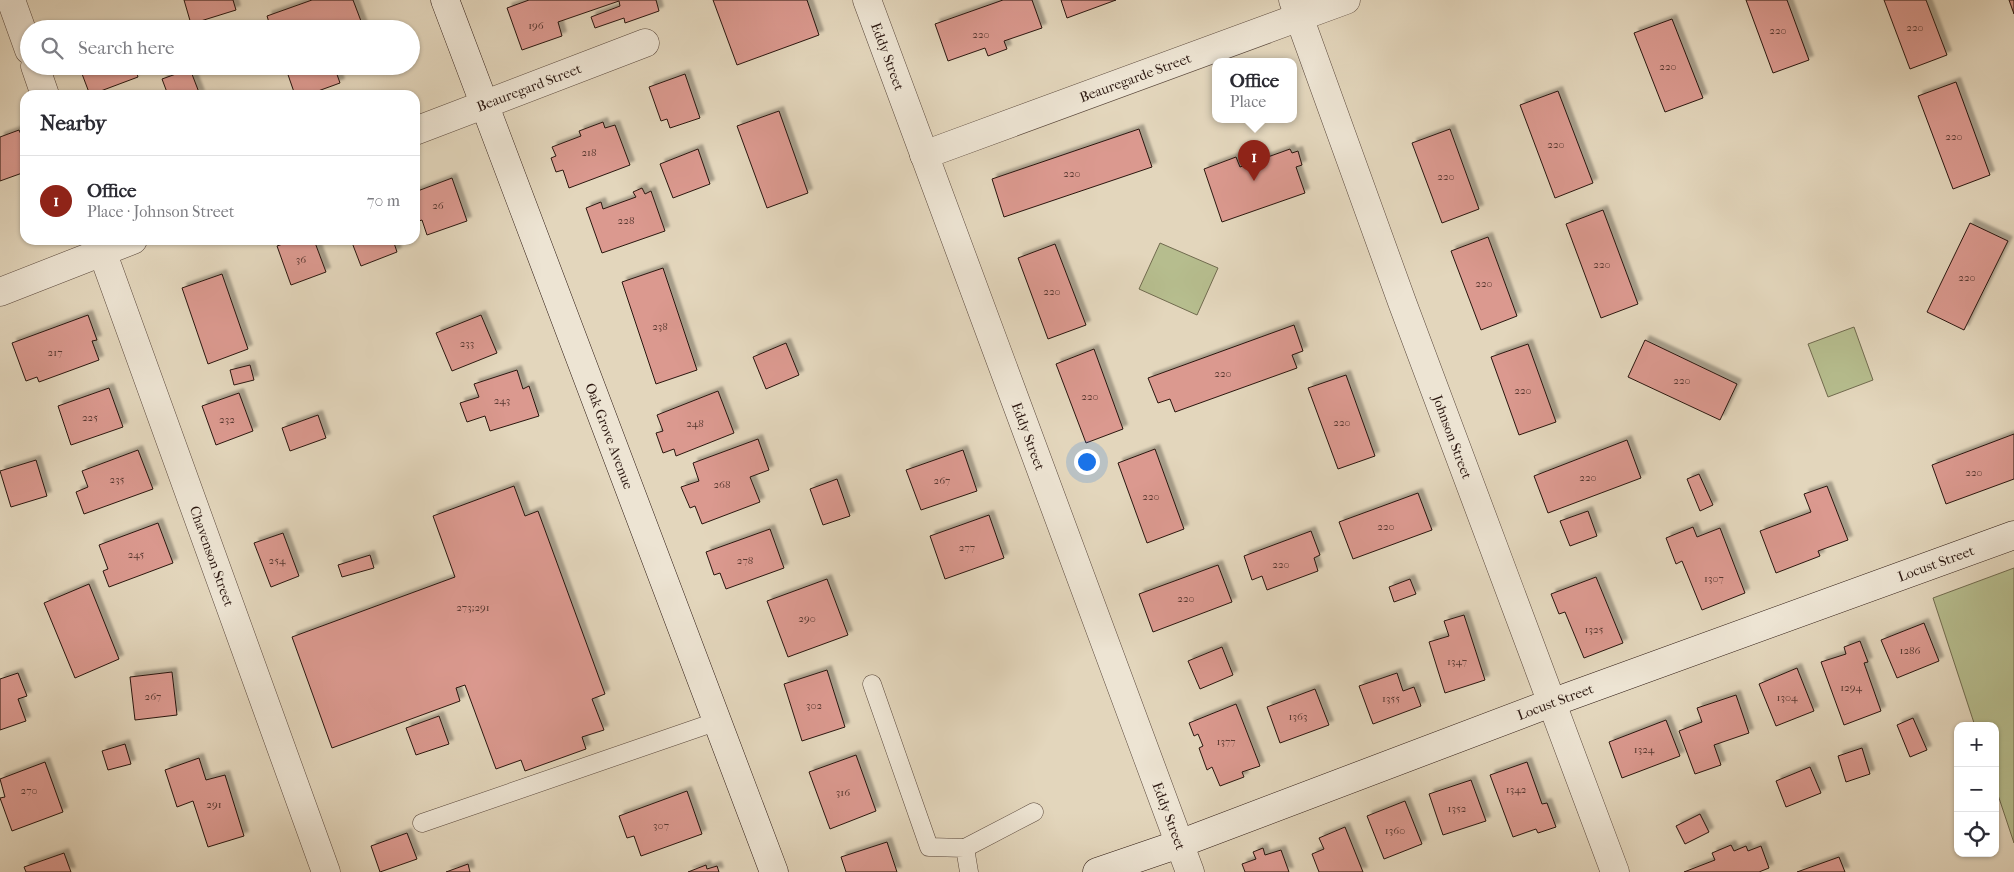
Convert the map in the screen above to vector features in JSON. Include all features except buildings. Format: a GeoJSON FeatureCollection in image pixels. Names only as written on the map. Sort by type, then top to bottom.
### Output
{"type":"FeatureCollection","features":[{"type":"Feature","properties":{"kind":"street"},"geometry":{"type":"LineString","coordinates":[[11,0],[20,25]]}},
{"type":"Feature","properties":{"kind":"street","name":"Oak Grove Avenue"},"geometry":{"type":"LineString","coordinates":[[445,0],[774,872]]}},
{"type":"Feature","properties":{"kind":"street","name":"Eddy Street"},"geometry":{"type":"LineString","coordinates":[[866,0],[1190,872]]}},
{"type":"Feature","properties":{"kind":"street","name":"Beauregarde Street"},"geometry":{"type":"LineString","coordinates":[[924,155],[1296,9],[1346,0]]}},
{"type":"Feature","properties":{"kind":"street","name":"Johnson Street"},"geometry":{"type":"LineString","coordinates":[[1296,9],[1615,872]]}},
{"type":"Feature","properties":{"kind":"street","name":"Beauregard Street"},"geometry":{"type":"LineString","coordinates":[[420,129],[645,43]]}},
{"type":"Feature","properties":{"kind":"street"},"geometry":{"type":"LineString","coordinates":[[38,75],[43,90]]}},
{"type":"Feature","properties":{"kind":"street"},"geometry":{"type":"LineString","coordinates":[[0,292],[100,246]]}},
{"type":"Feature","properties":{"kind":"street","name":"Chavenson Street"},"geometry":{"type":"LineString","coordinates":[[100,246],[326,872]]}},
{"type":"Feature","properties":{"kind":"street","name":"Locust Street"},"geometry":{"type":"LineString","coordinates":[[1097,872],[1179,844],[1551,703],[2014,535]]}},
{"type":"Feature","properties":{"kind":"lane"},"geometry":{"type":"LineString","coordinates":[[872,684],[929,848],[966,848],[1034,812]]}},
{"type":"Feature","properties":{"kind":"lane"},"geometry":{"type":"LineString","coordinates":[[422,824],[718,721]]}},
{"type":"Feature","properties":{"kind":"lane"},"geometry":{"type":"LineString","coordinates":[[966,848],[969,872]]}},
{"type":"Feature","properties":{"kind":"green space"},"geometry":{"type":"Polygon","coordinates":[[[1160,243],[1218,268],[1197,315],[1139,289],[1160,243]]]}},
{"type":"Feature","properties":{"kind":"green space"},"geometry":{"type":"Polygon","coordinates":[[[1854,327],[1873,380],[1828,397],[1808,344],[1854,327]]]}},
{"type":"Feature","properties":{"kind":"green space"},"geometry":{"type":"Polygon","coordinates":[[[2014,568],[2014,843],[1999,798],[1999,722],[1974,722],[1933,598],[2014,568]]]}},
{"type":"Feature","properties":{"kind":"place","name":"Office"},"geometry":{"type":"Point","coordinates":[1254,181]}}]}
